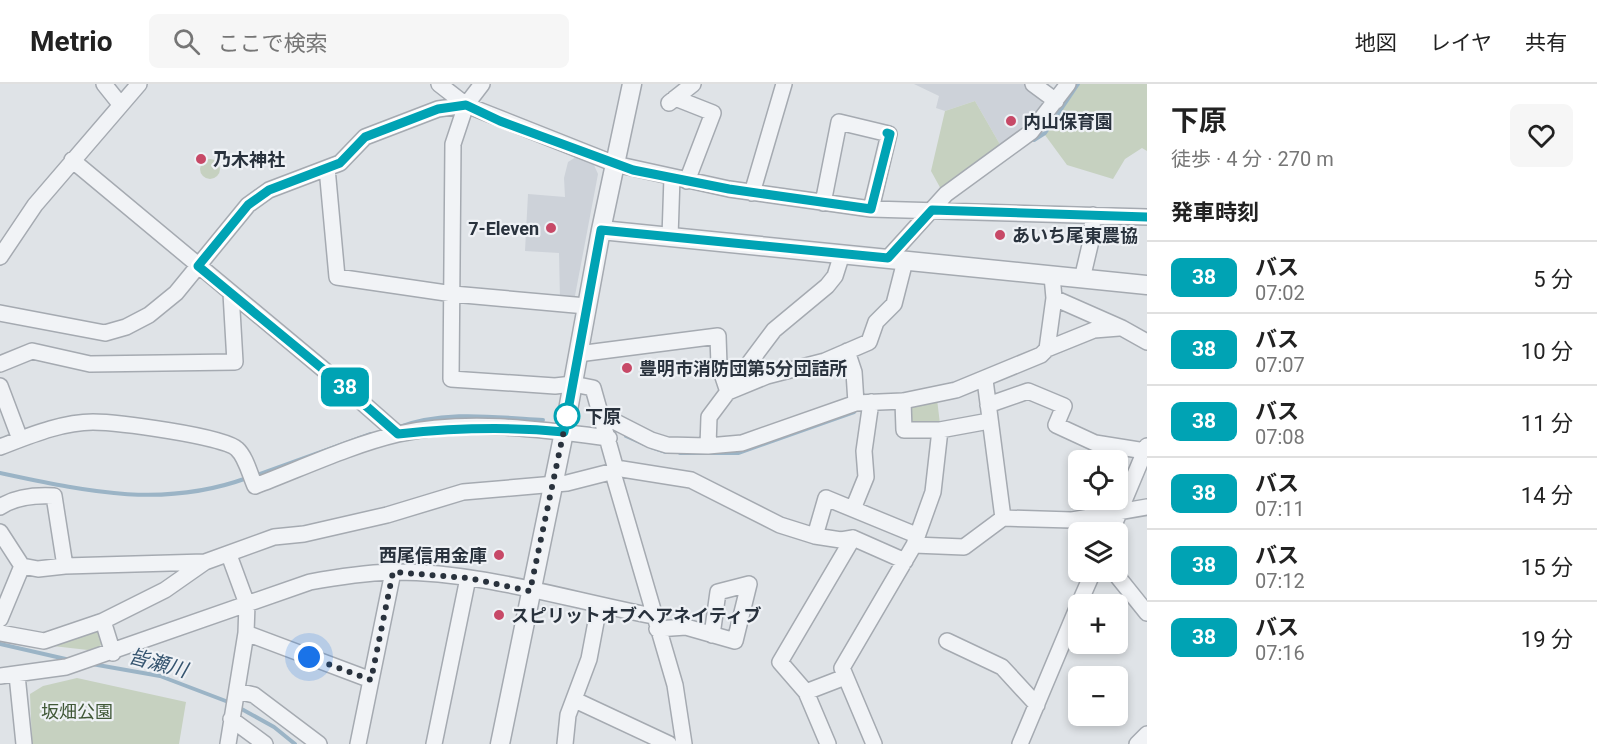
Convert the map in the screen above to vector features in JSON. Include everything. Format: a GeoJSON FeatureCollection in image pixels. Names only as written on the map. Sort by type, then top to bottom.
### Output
{"type":"FeatureCollection","features":[{"type":"Feature","properties":{"kind":"street"},"geometry":{"type":"LineString","coordinates":[[104,84],[120,104]]}},
{"type":"Feature","properties":{"kind":"street"},"geometry":{"type":"LineString","coordinates":[[0,257],[34,205],[120,104],[140,84]]}},
{"type":"Feature","properties":{"kind":"street"},"geometry":{"type":"LineString","coordinates":[[482,84],[466,105],[453,144],[451,379],[555,386],[573,384],[593,388],[609,438],[615,466],[613,473],[675,685],[684,744]]}},
{"type":"Feature","properties":{"kind":"street"},"geometry":{"type":"LineString","coordinates":[[494,744],[503,739],[530,591],[564,432],[586,306],[632,84]]}},
{"type":"Feature","properties":{"kind":"street"},"geometry":{"type":"LineString","coordinates":[[670,237],[679,179],[713,113],[671,101],[693,84]]}},
{"type":"Feature","properties":{"kind":"street"},"geometry":{"type":"LineString","coordinates":[[752,193],[784,84]]}},
{"type":"Feature","properties":{"kind":"street"},"geometry":{"type":"LineString","coordinates":[[1033,84],[1056,100]]}},
{"type":"Feature","properties":{"kind":"street"},"geometry":{"type":"LineString","coordinates":[[728,392],[767,376],[803,368],[869,342],[876,322],[894,304],[897,259],[932,210],[946,194],[1031,132],[1068,84]]}},
{"type":"Feature","properties":{"kind":"street"},"geometry":{"type":"LineString","coordinates":[[442,85],[466,105],[615,164],[752,193],[871,209],[1147,217]]}},
{"type":"Feature","properties":{"kind":"street"},"geometry":{"type":"LineString","coordinates":[[0,313],[105,333],[126,327],[149,315],[176,293],[248,205],[269,190],[340,163],[365,137],[438,109],[466,105]]}},
{"type":"Feature","properties":{"kind":"street"},"geometry":{"type":"LineString","coordinates":[[823,203],[839,122],[890,134],[871,209]]}},
{"type":"Feature","properties":{"kind":"street"},"geometry":{"type":"LineString","coordinates":[[72,160],[392,429]]}},
{"type":"Feature","properties":{"kind":"street"},"geometry":{"type":"LineString","coordinates":[[327,168],[337,277],[453,294],[586,306]]}},
{"type":"Feature","properties":{"kind":"street"},"geometry":{"type":"LineString","coordinates":[[1082,279],[1091,241],[1093,215]]}},
{"type":"Feature","properties":{"kind":"street"},"geometry":{"type":"LineString","coordinates":[[601,230],[1147,285]]}},
{"type":"Feature","properties":{"kind":"street"},"geometry":{"type":"LineString","coordinates":[[708,446],[709,417],[774,330],[827,286],[835,276],[842,255]]}},
{"type":"Feature","properties":{"kind":"street"},"geometry":{"type":"LineString","coordinates":[[1047,349],[1054,298],[1052,276]]}},
{"type":"Feature","properties":{"kind":"street"},"geometry":{"type":"LineString","coordinates":[[0,363],[32,351],[90,364],[235,362],[231,293]]}},
{"type":"Feature","properties":{"kind":"street"},"geometry":{"type":"LineString","coordinates":[[1054,298],[1122,328],[1147,342]]}},
{"type":"Feature","properties":{"kind":"street"},"geometry":{"type":"LineString","coordinates":[[600,414],[651,440],[667,445],[708,446],[742,443],[864,402],[903,401],[956,390],[985,380],[1047,349],[1094,330],[1122,328]]}},
{"type":"Feature","properties":{"kind":"street"},"geometry":{"type":"LineString","coordinates":[[578,354],[718,336],[718,365],[728,392]]}},
{"type":"Feature","properties":{"kind":"street"},"geometry":{"type":"LineString","coordinates":[[847,351],[864,402],[866,477],[854,509]]}},
{"type":"Feature","properties":{"kind":"street"},"geometry":{"type":"LineString","coordinates":[[985,380],[1003,518]]}},
{"type":"Feature","properties":{"kind":"street"},"geometry":{"type":"LineString","coordinates":[[0,386],[20,439]]}},
{"type":"Feature","properties":{"kind":"street"},"geometry":{"type":"LineString","coordinates":[[988,405],[1028,391],[1064,406],[1056,425],[1095,444],[1146,448],[1116,522]]}},
{"type":"Feature","properties":{"kind":"street"},"geometry":{"type":"LineString","coordinates":[[903,401],[904,430],[940,430],[989,421]]}},
{"type":"Feature","properties":{"kind":"street"},"geometry":{"type":"LineString","coordinates":[[0,447],[48,430],[93,422],[171,432],[228,442],[239,450],[255,486],[392,429],[519,427],[609,438]]}},
{"type":"Feature","properties":{"kind":"street"},"geometry":{"type":"LineString","coordinates":[[874,744],[842,668],[915,540],[933,492],[940,430]]}},
{"type":"Feature","properties":{"kind":"street"},"geometry":{"type":"LineString","coordinates":[[0,532],[22,566],[38,569],[65,566],[205,562],[274,537],[304,534],[387,515],[464,492],[552,483],[613,473],[622,469],[691,480],[780,525],[815,536],[841,540],[853,538],[905,561]]}},
{"type":"Feature","properties":{"kind":"street"},"geometry":{"type":"LineString","coordinates":[[0,507],[9,501],[38,495],[54,496],[65,566]]}},
{"type":"Feature","properties":{"kind":"street"},"geometry":{"type":"LineString","coordinates":[[815,536],[826,498],[854,509],[915,540],[964,547],[1003,518],[1072,520],[1147,507]]}},
{"type":"Feature","properties":{"kind":"street"},"geometry":{"type":"LineString","coordinates":[[828,744],[806,692],[780,662],[853,538]]}},
{"type":"Feature","properties":{"kind":"street"},"geometry":{"type":"LineString","coordinates":[[228,744],[246,633],[248,604],[229,555]]}},
{"type":"Feature","properties":{"kind":"street"},"geometry":{"type":"LineString","coordinates":[[0,633],[44,641],[103,621],[165,590],[205,562]]}},
{"type":"Feature","properties":{"kind":"street"},"geometry":{"type":"LineString","coordinates":[[0,619],[22,566]]}},
{"type":"Feature","properties":{"kind":"street"},"geometry":{"type":"LineString","coordinates":[[0,676],[66,667],[113,653],[310,582],[393,572],[468,578],[599,606],[655,623],[686,627],[712,634]]}},
{"type":"Feature","properties":{"kind":"street"},"geometry":{"type":"LineString","coordinates":[[358,744],[393,572]]}},
{"type":"Feature","properties":{"kind":"street"},"geometry":{"type":"LineString","coordinates":[[434,744],[468,578]]}},
{"type":"Feature","properties":{"kind":"street"},"geometry":{"type":"LineString","coordinates":[[1122,582],[1147,613]]}},
{"type":"Feature","properties":{"kind":"street"},"geometry":{"type":"LineString","coordinates":[[564,744],[568,715],[589,659],[599,606]]}},
{"type":"Feature","properties":{"kind":"street"},"geometry":{"type":"LineString","coordinates":[[103,621],[113,653]]}},
{"type":"Feature","properties":{"kind":"street"},"geometry":{"type":"LineString","coordinates":[[1027,740],[1037,705],[1068,631]]}},
{"type":"Feature","properties":{"kind":"street"},"geometry":{"type":"LineString","coordinates":[[246,633],[371,680]]}},
{"type":"Feature","properties":{"kind":"street"},"geometry":{"type":"LineString","coordinates":[[947,641],[1002,667],[1037,705]]}},
{"type":"Feature","properties":{"kind":"street"},"geometry":{"type":"LineString","coordinates":[[17,675],[24,744]]}},
{"type":"Feature","properties":{"kind":"street"},"geometry":{"type":"LineString","coordinates":[[806,692],[845,677]]}},
{"type":"Feature","properties":{"kind":"street"},"geometry":{"type":"LineString","coordinates":[[237,691],[254,695],[319,744]]}},
{"type":"Feature","properties":{"kind":"street"},"geometry":{"type":"LineString","coordinates":[[575,700],[669,744]]}},
{"type":"Feature","properties":{"kind":"street"},"geometry":{"type":"LineString","coordinates":[[231,719],[265,744]]}},
{"type":"Feature","properties":{"kind":"street"},"geometry":{"type":"LineString","coordinates":[[1137,744],[1147,734]]}},
{"type":"Feature","properties":{"kind":"shaded area","name":"内山保育園"},"geometry":{"type":"Polygon","coordinates":[[[914,84],[1029,84],[1047,97],[1048,106],[1002,148],[975,101],[945,111],[936,108],[939,96],[914,84]]]}},
{"type":"Feature","properties":{"kind":"shaded area"},"geometry":{"type":"Polygon","coordinates":[[[576,157],[594,165],[598,174],[574,301],[560,300],[559,253],[525,251],[528,194],[565,197],[564,178],[568,162],[576,157]]]}},
{"type":"Feature","properties":{"kind":"green space"},"geometry":{"type":"Polygon","coordinates":[[[1080,84],[1147,84],[1147,151],[1142,148],[1125,159],[1113,179],[1067,165],[1045,135],[1080,84]]]}},
{"type":"Feature","properties":{"kind":"green space"},"geometry":{"type":"Polygon","coordinates":[[[975,101],[1002,148],[942,191],[931,171],[945,111],[975,101]]]}},
{"type":"Feature","properties":{"kind":"green space"},"geometry":{"type":"Polygon","coordinates":[[[210,159],[217,162],[220,169],[217,176],[210,179],[203,176],[200,169],[203,162],[210,159]]]}},
{"type":"Feature","properties":{"kind":"green space"},"geometry":{"type":"Polygon","coordinates":[[[937,399],[940,424],[909,425],[908,406],[937,399]]]}},
{"type":"Feature","properties":{"kind":"green space"},"geometry":{"type":"Polygon","coordinates":[[[91,629],[100,631],[102,641],[100,647],[88,650],[44,645],[91,629]]]}},
{"type":"Feature","properties":{"kind":"green space","name":"坂畑公園"},"geometry":{"type":"Polygon","coordinates":[[[77,678],[186,702],[179,744],[32,744],[30,694],[43,686],[77,678]]]}},
{"type":"Feature","properties":{"kind":"waterway"},"geometry":{"type":"LineString","coordinates":[[1034,140],[1045,133],[1078,84]]}},
{"type":"Feature","properties":{"kind":"waterway"},"geometry":{"type":"LineString","coordinates":[[680,453],[738,453],[854,412]]}},
{"type":"Feature","properties":{"kind":"waterway"},"geometry":{"type":"LineString","coordinates":[[396,428],[414,422],[450,417],[487,416],[543,420]]}},
{"type":"Feature","properties":{"kind":"waterway"},"geometry":{"type":"LineString","coordinates":[[254,476],[371,434]]}},
{"type":"Feature","properties":{"kind":"waterway"},"geometry":{"type":"LineString","coordinates":[[626,436],[644,444]]}},
{"type":"Feature","properties":{"kind":"waterway"},"geometry":{"type":"LineString","coordinates":[[651,447],[666,452]]}},
{"type":"Feature","properties":{"kind":"waterway"},"geometry":{"type":"LineString","coordinates":[[0,473],[93,491],[154,495],[184,493],[247,478]]}},
{"type":"Feature","properties":{"kind":"waterway","name":"皆瀬川"},"geometry":{"type":"LineString","coordinates":[[0,644],[70,660]]}},
{"type":"Feature","properties":{"kind":"waterway","name":"皆瀬川"},"geometry":{"type":"LineString","coordinates":[[92,664],[160,676],[231,703]]}},
{"type":"Feature","properties":{"kind":"waterway","name":"皆瀬川"},"geometry":{"type":"LineString","coordinates":[[238,707],[274,727],[295,744]]}},
{"type":"Feature","properties":{"kind":"bus line","name":"38"},"geometry":{"type":"LineString","coordinates":[[887,133],[890,134],[871,209],[729,189],[633,170],[500,121],[466,105],[438,109],[365,137],[340,163],[269,190],[248,205],[198,266],[398,434],[464,427],[519,427],[564,432],[601,230],[888,258],[932,210],[1147,217]]}},
{"type":"Feature","properties":{"kind":"place","name":"内山保育園"},"geometry":{"type":"Point","coordinates":[1011,121]}},
{"type":"Feature","properties":{"kind":"place","name":"乃木神社"},"geometry":{"type":"Point","coordinates":[201,159]}},
{"type":"Feature","properties":{"kind":"place","name":"7-Eleven"},"geometry":{"type":"Point","coordinates":[551,228]}},
{"type":"Feature","properties":{"kind":"place","name":"あいち尾東農協"},"geometry":{"type":"Point","coordinates":[1000,235]}},
{"type":"Feature","properties":{"kind":"place","name":"豊明市消防団第5分団詰所"},"geometry":{"type":"Point","coordinates":[627,368]}},
{"type":"Feature","properties":{"kind":"place","name":"下原"},"geometry":{"type":"Point","coordinates":[567,416]}},
{"type":"Feature","properties":{"kind":"place","name":"西尾信用金庫"},"geometry":{"type":"Point","coordinates":[499,555]}},
{"type":"Feature","properties":{"kind":"place","name":"スピリットオブヘアネイティブ"},"geometry":{"type":"Point","coordinates":[499,615]}},
{"type":"Feature","properties":{"kind":"route"},"geometry":{"type":"LineString","coordinates":[[309,657],[371,680],[393,572],[468,578],[530,591],[567,416]]}}]}
